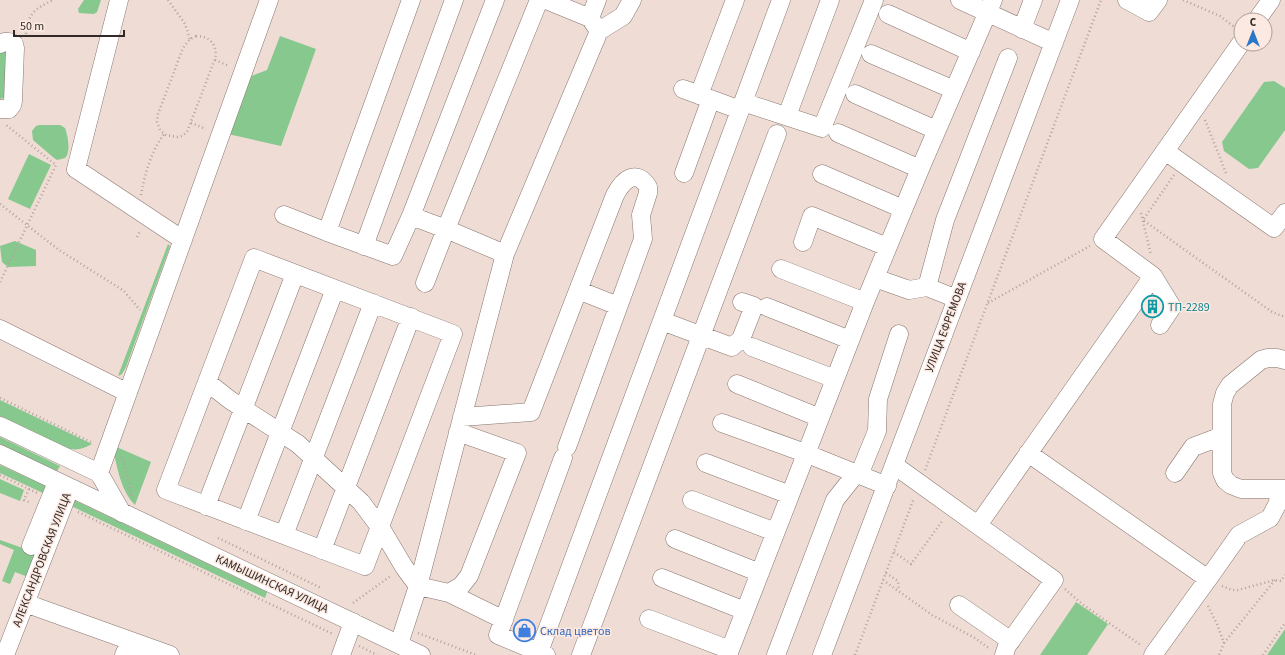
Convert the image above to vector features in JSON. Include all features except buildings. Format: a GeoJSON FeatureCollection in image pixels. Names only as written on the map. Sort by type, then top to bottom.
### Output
{"type":"FeatureCollection","features":[{"type":"Feature","properties":{"kind":"street"},"geometry":{"type":"LineString","coordinates":[[119,0],[76,169],[183,240]]}},
{"type":"Feature","properties":{"kind":"street"},"geometry":{"type":"LineString","coordinates":[[99,473],[269,0]]}},
{"type":"Feature","properties":{"kind":"street"},"geometry":{"type":"LineString","coordinates":[[326,232],[411,0]]}},
{"type":"Feature","properties":{"kind":"street"},"geometry":{"type":"LineString","coordinates":[[364,246],[454,0]]}},
{"type":"Feature","properties":{"kind":"street"},"geometry":{"type":"LineString","coordinates":[[284,215],[392,256],[411,216],[495,0]]}},
{"type":"Feature","properties":{"kind":"street"},"geometry":{"type":"LineString","coordinates":[[425,283],[539,0]]}},
{"type":"Feature","properties":{"kind":"street"},"geometry":{"type":"LineString","coordinates":[[546,0],[595,24],[623,16],[632,0]]}},
{"type":"Feature","properties":{"kind":"street"},"geometry":{"type":"LineString","coordinates":[[402,636],[418,586],[505,254],[595,24],[597,0]]}},
{"type":"Feature","properties":{"kind":"street"},"geometry":{"type":"LineString","coordinates":[[684,173],[698,94],[735,0]]}},
{"type":"Feature","properties":{"kind":"street"},"geometry":{"type":"LineString","coordinates":[[460,424],[531,412],[620,186],[625,180],[633,177],[638,177],[641,179],[648,187],[648,193],[640,216],[643,239],[498,635],[542,653],[662,321],[781,0]]}},
{"type":"Feature","properties":{"kind":"street"},"geometry":{"type":"LineString","coordinates":[[787,116],[830,0]]}},
{"type":"Feature","properties":{"kind":"street"},"geometry":{"type":"LineString","coordinates":[[698,94],[787,116],[822,128],[874,0]]}},
{"type":"Feature","properties":{"kind":"street"},"geometry":{"type":"LineString","coordinates":[[960,0],[990,6],[1022,29],[1054,43]]}},
{"type":"Feature","properties":{"kind":"street"},"geometry":{"type":"LineString","coordinates":[[1022,29],[1033,0]]}},
{"type":"Feature","properties":{"kind":"street","name":"УЛИЦА ЕФРЕМОВА"},"geometry":{"type":"LineString","coordinates":[[822,655],[1070,0]]}},
{"type":"Feature","properties":{"kind":"street"},"geometry":{"type":"LineString","coordinates":[[1127,0],[1149,12],[1158,0]]}},
{"type":"Feature","properties":{"kind":"street"},"geometry":{"type":"LineString","coordinates":[[1263,12],[1271,0]]}},
{"type":"Feature","properties":{"kind":"street"},"geometry":{"type":"LineString","coordinates":[[649,619],[729,652],[864,302],[990,6]]}},
{"type":"Feature","properties":{"kind":"street"},"geometry":{"type":"LineString","coordinates":[[888,14],[971,52]]}},
{"type":"Feature","properties":{"kind":"street"},"geometry":{"type":"LineString","coordinates":[[0,44],[4,42],[11,43],[14,44],[15,48],[12,106],[9,109],[0,109]]}},
{"type":"Feature","properties":{"kind":"street"},"geometry":{"type":"LineString","coordinates":[[1160,325],[1172,307],[1153,276],[1103,239],[1235,52]]}},
{"type":"Feature","properties":{"kind":"street"},"geometry":{"type":"LineString","coordinates":[[871,54],[954,90]]}},
{"type":"Feature","properties":{"kind":"street"},"geometry":{"type":"LineString","coordinates":[[927,287],[945,220],[1008,58]]}},
{"type":"Feature","properties":{"kind":"street"},"geometry":{"type":"LineString","coordinates":[[855,94],[936,130]]}},
{"type":"Feature","properties":{"kind":"street"},"geometry":{"type":"LineString","coordinates":[[838,133],[920,169]]}},
{"type":"Feature","properties":{"kind":"street"},"geometry":{"type":"LineString","coordinates":[[581,655],[777,134]]}},
{"type":"Feature","properties":{"kind":"street"},"geometry":{"type":"LineString","coordinates":[[1165,151],[1280,232],[1285,213]]}},
{"type":"Feature","properties":{"kind":"street"},"geometry":{"type":"LineString","coordinates":[[822,174],[903,209]]}},
{"type":"Feature","properties":{"kind":"street"},"geometry":{"type":"LineString","coordinates":[[411,216],[505,254]]}},
{"type":"Feature","properties":{"kind":"street"},"geometry":{"type":"LineString","coordinates":[[803,242],[812,216],[887,247]]}},
{"type":"Feature","properties":{"kind":"street"},"geometry":{"type":"LineString","coordinates":[[254,258],[295,274],[453,334],[365,566],[166,490],[254,258]]}},
{"type":"Feature","properties":{"kind":"street"},"geometry":{"type":"LineString","coordinates":[[781,269],[864,302]]}},
{"type":"Feature","properties":{"kind":"street"},"geometry":{"type":"LineString","coordinates":[[206,506],[295,274]]}},
{"type":"Feature","properties":{"kind":"street"},"geometry":{"type":"LineString","coordinates":[[978,525],[1153,276]]}},
{"type":"Feature","properties":{"kind":"street"},"geometry":{"type":"LineString","coordinates":[[875,278],[909,290],[927,287],[957,299]]}},
{"type":"Feature","properties":{"kind":"street"},"geometry":{"type":"LineString","coordinates":[[246,521],[335,289]]}},
{"type":"Feature","properties":{"kind":"street"},"geometry":{"type":"LineString","coordinates":[[578,290],[618,306]]}},
{"type":"Feature","properties":{"kind":"street"},"geometry":{"type":"LineString","coordinates":[[662,321],[732,347],[741,339],[754,306],[742,302]]}},
{"type":"Feature","properties":{"kind":"street"},"geometry":{"type":"LineString","coordinates":[[284,535],[373,303]]}},
{"type":"Feature","properties":{"kind":"street"},"geometry":{"type":"LineString","coordinates":[[767,307],[850,340]]}},
{"type":"Feature","properties":{"kind":"street"},"geometry":{"type":"LineString","coordinates":[[322,550],[411,318]]}},
{"type":"Feature","properties":{"kind":"street"},"geometry":{"type":"LineString","coordinates":[[0,329],[128,393]]}},
{"type":"Feature","properties":{"kind":"street"},"geometry":{"type":"LineString","coordinates":[[776,655],[835,500],[856,474],[877,431],[878,399],[899,334]]}},
{"type":"Feature","properties":{"kind":"street"},"geometry":{"type":"LineString","coordinates":[[752,347],[835,379]]}},
{"type":"Feature","properties":{"kind":"street"},"geometry":{"type":"LineString","coordinates":[[1153,655],[1239,535],[1270,518],[1278,503],[1282,489],[1241,489],[1231,485],[1225,480],[1222,473],[1222,404],[1225,393],[1230,385],[1261,360],[1277,358],[1285,360]]}},
{"type":"Feature","properties":{"kind":"street"},"geometry":{"type":"LineString","coordinates":[[207,382],[230,400],[298,444],[361,502],[380,527],[404,567],[418,586],[449,593],[504,620]]}},
{"type":"Feature","properties":{"kind":"street"},"geometry":{"type":"LineString","coordinates":[[737,384],[820,418]]}},
{"type":"Feature","properties":{"kind":"street"},"geometry":{"type":"LineString","coordinates":[[722,423],[805,453],[886,486]]}},
{"type":"Feature","properties":{"kind":"street"},"geometry":{"type":"LineString","coordinates":[[449,593],[461,586],[470,576],[517,453],[460,424]]}},
{"type":"Feature","properties":{"kind":"street"},"geometry":{"type":"LineString","coordinates":[[0,426],[99,473],[128,508]]}},
{"type":"Feature","properties":{"kind":"street"},"geometry":{"type":"LineString","coordinates":[[1175,473],[1193,447],[1222,436]]}},
{"type":"Feature","properties":{"kind":"street"},"geometry":{"type":"LineString","coordinates":[[1028,453],[1208,579]]}},
{"type":"Feature","properties":{"kind":"street","name":"КАМЫШИНСКАЯ УЛИЦА"},"geometry":{"type":"LineString","coordinates":[[0,454],[64,485],[128,508],[356,614],[402,636],[421,655]]}},
{"type":"Feature","properties":{"kind":"street"},"geometry":{"type":"LineString","coordinates":[[706,463],[790,495]]}},
{"type":"Feature","properties":{"kind":"street"},"geometry":{"type":"LineString","coordinates":[[894,465],[1054,580],[1003,649],[960,605]]}},
{"type":"Feature","properties":{"kind":"street","name":"АЛЕКСАНДРОВСКАЯ УЛИЦА"},"geometry":{"type":"LineString","coordinates":[[5,655],[25,603],[57,502],[64,485]]}},
{"type":"Feature","properties":{"kind":"street"},"geometry":{"type":"LineString","coordinates":[[692,500],[775,532]]}},
{"type":"Feature","properties":{"kind":"street"},"geometry":{"type":"LineString","coordinates":[[31,546],[57,502]]}},
{"type":"Feature","properties":{"kind":"street"},"geometry":{"type":"LineString","coordinates":[[675,539],[760,573]]}},
{"type":"Feature","properties":{"kind":"street"},"geometry":{"type":"LineString","coordinates":[[662,578],[745,611]]}},
{"type":"Feature","properties":{"kind":"street"},"geometry":{"type":"LineString","coordinates":[[25,603],[132,650],[170,655]]}},
{"type":"Feature","properties":{"kind":"street"},"geometry":{"type":"LineString","coordinates":[[343,648],[356,614]]}},
{"type":"Feature","properties":{"kind":"path"},"geometry":{"type":"LineString","coordinates":[[168,0],[185,24],[190,39]]}},
{"type":"Feature","properties":{"kind":"path"},"geometry":{"type":"LineString","coordinates":[[855,655],[1101,0]]}},
{"type":"Feature","properties":{"kind":"path"},"geometry":{"type":"LineString","coordinates":[[1183,0],[1220,16],[1233,26]]}},
{"type":"Feature","properties":{"kind":"path"},"geometry":{"type":"LineString","coordinates":[[199,36],[211,40],[216,51],[215,60],[187,132],[182,136],[174,137],[164,134],[158,126],[158,114],[183,48],[190,39],[199,36]]}},
{"type":"Feature","properties":{"kind":"path"},"geometry":{"type":"LineString","coordinates":[[215,60],[233,67]]}},
{"type":"Feature","properties":{"kind":"path"},"geometry":{"type":"LineString","coordinates":[[1198,103],[1226,174]]}},
{"type":"Feature","properties":{"kind":"path"},"geometry":{"type":"LineString","coordinates":[[0,120],[56,165],[0,282]]}},
{"type":"Feature","properties":{"kind":"path"},"geometry":{"type":"LineString","coordinates":[[191,123],[208,130]]}},
{"type":"Feature","properties":{"kind":"path"},"geometry":{"type":"LineString","coordinates":[[136,208],[140,200],[143,183],[152,154],[164,134]]}},
{"type":"Feature","properties":{"kind":"path"},"geometry":{"type":"LineString","coordinates":[[1143,220],[1183,164]]}},
{"type":"Feature","properties":{"kind":"path"},"geometry":{"type":"LineString","coordinates":[[1136,191],[1153,260],[1153,276]]}},
{"type":"Feature","properties":{"kind":"path"},"geometry":{"type":"LineString","coordinates":[[0,204],[59,250],[124,291],[141,310]]}},
{"type":"Feature","properties":{"kind":"path"},"geometry":{"type":"LineString","coordinates":[[1143,220],[1272,312],[1285,317]]}},
{"type":"Feature","properties":{"kind":"path"},"geometry":{"type":"LineString","coordinates":[[988,303],[1103,239]]}},
{"type":"Feature","properties":{"kind":"path"},"geometry":{"type":"LineString","coordinates":[[0,398],[123,458],[128,508]]}},
{"type":"Feature","properties":{"kind":"path"},"geometry":{"type":"LineString","coordinates":[[0,475],[57,502],[343,648],[377,655]]}},
{"type":"Feature","properties":{"kind":"path"},"geometry":{"type":"LineString","coordinates":[[894,552],[911,564],[945,517]]}},
{"type":"Feature","properties":{"kind":"path"},"geometry":{"type":"LineString","coordinates":[[214,537],[326,590]]}},
{"type":"Feature","properties":{"kind":"path"},"geometry":{"type":"LineString","coordinates":[[353,603],[404,567]]}},
{"type":"Feature","properties":{"kind":"path"},"geometry":{"type":"LineString","coordinates":[[886,573],[898,581],[899,591]]}},
{"type":"Feature","properties":{"kind":"path"},"geometry":{"type":"LineString","coordinates":[[1208,579],[1226,588],[1238,590],[1275,580],[1281,580],[1285,574]]}},
{"type":"Feature","properties":{"kind":"path"},"geometry":{"type":"LineString","coordinates":[[883,580],[932,615],[975,638],[1003,649]]}},
{"type":"Feature","properties":{"kind":"path"},"geometry":{"type":"LineString","coordinates":[[1054,580],[1082,604],[1153,655]]}},
{"type":"Feature","properties":{"kind":"path"},"geometry":{"type":"LineString","coordinates":[[1219,655],[1224,643],[1275,580]]}},
{"type":"Feature","properties":{"kind":"path"},"geometry":{"type":"LineString","coordinates":[[1196,595],[1206,603],[1217,624],[1224,643]]}},
{"type":"Feature","properties":{"kind":"path"},"geometry":{"type":"LineString","coordinates":[[346,600],[353,603]]}},
{"type":"Feature","properties":{"kind":"path"},"geometry":{"type":"LineString","coordinates":[[353,603],[356,614]]}},
{"type":"Feature","properties":{"kind":"path"},"geometry":{"type":"LineString","coordinates":[[1263,655],[1285,623]]}},
{"type":"Feature","properties":{"kind":"path"},"geometry":{"type":"LineString","coordinates":[[402,636],[476,655]]}},
{"type":"Feature","properties":{"kind":"green space"},"geometry":{"type":"Polygon","coordinates":[[[84,0],[101,0],[97,12],[94,14],[79,13],[78,9],[84,0]]]}},
{"type":"Feature","properties":{"kind":"green space"},"geometry":{"type":"Polygon","coordinates":[[[280,36],[316,49],[281,146],[228,134],[249,77],[267,70],[280,36]]]}},
{"type":"Feature","properties":{"kind":"green space"},"geometry":{"type":"Polygon","coordinates":[[[0,49],[8,49],[6,97],[0,99],[0,49]]]}},
{"type":"Feature","properties":{"kind":"green space"},"geometry":{"type":"Polygon","coordinates":[[[1274,81],[1285,88],[1285,130],[1258,168],[1249,169],[1224,151],[1222,142],[1264,82],[1274,81]]]}},
{"type":"Feature","properties":{"kind":"green space"},"geometry":{"type":"Polygon","coordinates":[[[39,125],[60,125],[65,128],[68,139],[68,152],[65,158],[57,160],[33,140],[32,131],[39,125]]]}},
{"type":"Feature","properties":{"kind":"green space"},"geometry":{"type":"Polygon","coordinates":[[[29,154],[51,165],[30,209],[8,199],[29,154]]]}},
{"type":"Feature","properties":{"kind":"green space"},"geometry":{"type":"Polygon","coordinates":[[[15,241],[36,250],[36,266],[8,267],[2,262],[0,246],[15,241]]]}},
{"type":"Feature","properties":{"kind":"green space"},"geometry":{"type":"Polygon","coordinates":[[[168,244],[170,246],[169,249],[126,367],[122,374],[118,376],[168,244]]]}},
{"type":"Feature","properties":{"kind":"green space"},"geometry":{"type":"Polygon","coordinates":[[[0,400],[92,444],[80,449],[67,448],[0,416],[0,400]]]}},
{"type":"Feature","properties":{"kind":"green space"},"geometry":{"type":"Polygon","coordinates":[[[0,437],[60,466],[57,471],[0,444],[0,437]]]}},
{"type":"Feature","properties":{"kind":"green space"},"geometry":{"type":"Polygon","coordinates":[[[112,445],[151,462],[135,505],[122,485],[112,445]]]}},
{"type":"Feature","properties":{"kind":"green space"},"geometry":{"type":"Polygon","coordinates":[[[0,465],[48,487],[45,494],[0,473],[0,465]]]}},
{"type":"Feature","properties":{"kind":"green space"},"geometry":{"type":"Polygon","coordinates":[[[0,479],[24,490],[20,501],[0,493],[0,479]]]}},
{"type":"Feature","properties":{"kind":"green space"},"geometry":{"type":"Polygon","coordinates":[[[74,500],[267,592],[265,598],[69,505],[74,500]]]}},
{"type":"Feature","properties":{"kind":"green space"},"geometry":{"type":"Polygon","coordinates":[[[54,504],[28,577],[15,572],[10,584],[2,581],[14,550],[0,544],[0,540],[34,552],[54,504]]]}},
{"type":"Feature","properties":{"kind":"green space"},"geometry":{"type":"Polygon","coordinates":[[[1076,602],[1108,624],[1087,655],[1040,655],[1076,602]]]}},
{"type":"Feature","properties":{"kind":"green space"},"geometry":{"type":"Polygon","coordinates":[[[1285,629],[1285,655],[1267,655],[1285,629]]]}},
{"type":"Feature","properties":{"kind":"place","name":"ТП-2289"},"geometry":{"type":"Point","coordinates":[1152,307]}},
{"type":"Feature","properties":{"kind":"place","name":"Склад цветов"},"geometry":{"type":"Point","coordinates":[525,631]}}]}
